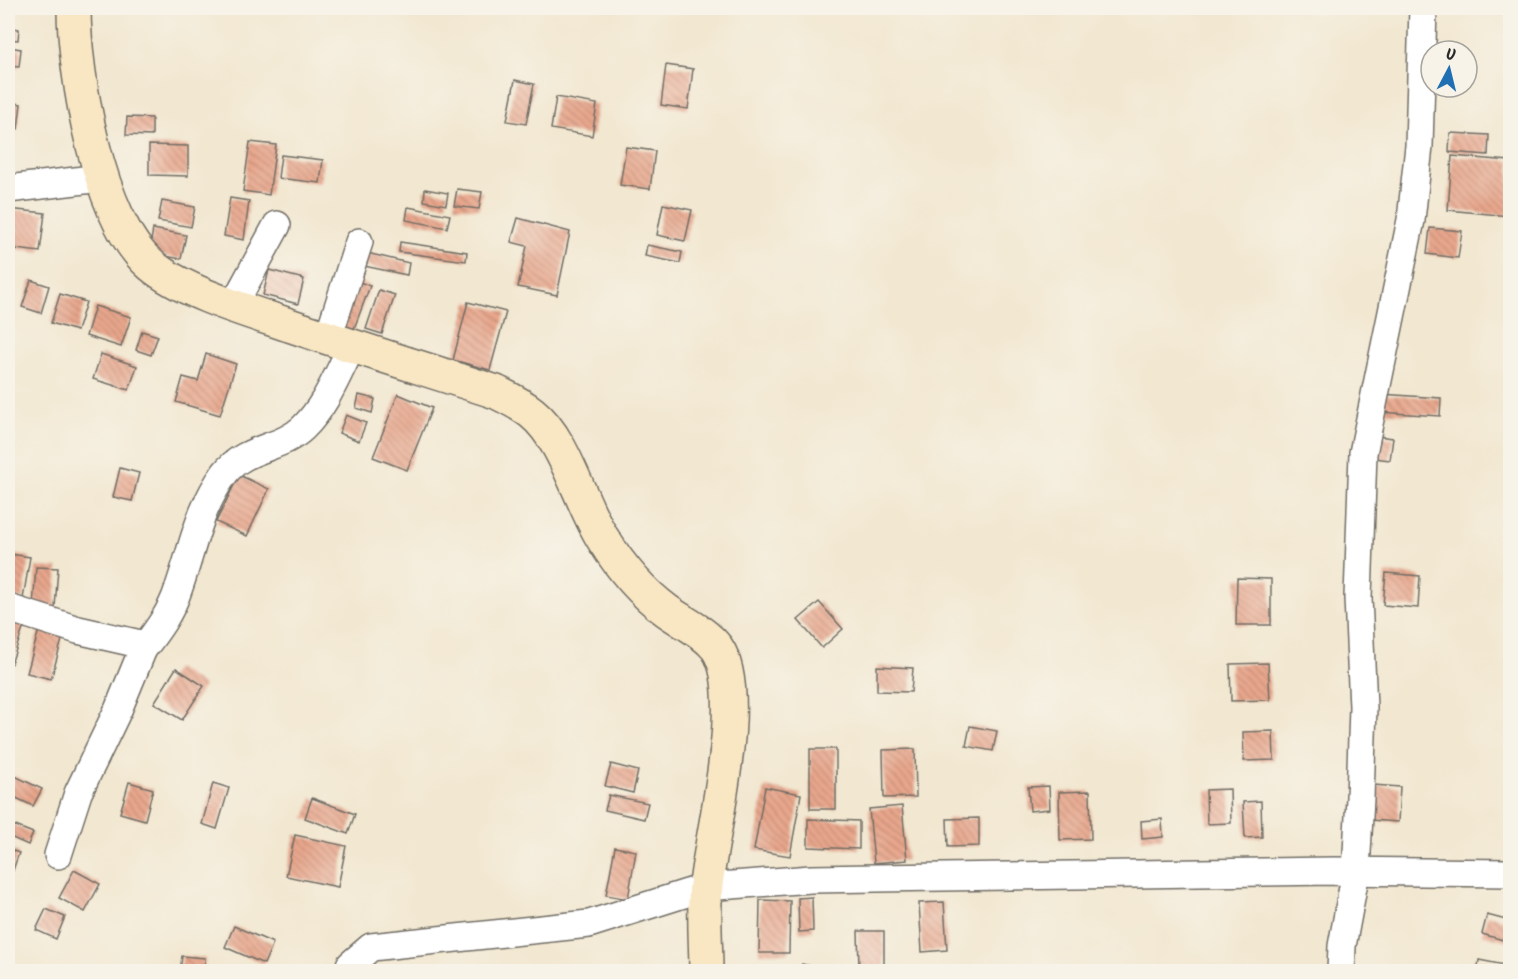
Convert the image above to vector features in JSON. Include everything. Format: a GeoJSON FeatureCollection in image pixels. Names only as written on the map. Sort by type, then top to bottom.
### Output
{"type":"FeatureCollection","features":[{"type":"Feature","properties":{"kind":"street"},"geometry":{"type":"LineString","coordinates":[[72,8],[90,138],[102,178],[128,236],[149,264],[167,276],[233,306],[496,392],[533,414],[545,427],[571,473],[601,536],[618,561],[638,586],[718,649],[728,671],[729,716],[706,887],[706,972]]}},
{"type":"Feature","properties":{"kind":"street"},"geometry":{"type":"LineString","coordinates":[[1341,972],[1342,946],[1356,871],[1363,707],[1358,598],[1363,453],[1411,220],[1419,146],[1423,8]]}},
{"type":"Feature","properties":{"kind":"street"},"geometry":{"type":"LineString","coordinates":[[8,189],[102,178]]}},
{"type":"Feature","properties":{"kind":"street"},"geometry":{"type":"LineString","coordinates":[[233,306],[277,225]]}},
{"type":"Feature","properties":{"kind":"street"},"geometry":{"type":"LineString","coordinates":[[58,855],[78,793],[118,710],[143,648],[161,626],[178,592],[199,518],[227,471],[242,456],[273,445],[303,428],[328,395],[358,242]]}},
{"type":"Feature","properties":{"kind":"street"},"geometry":{"type":"LineString","coordinates":[[8,608],[78,630],[140,644],[143,648]]}},
{"type":"Feature","properties":{"kind":"street"},"geometry":{"type":"LineString","coordinates":[[348,972],[350,965],[371,947],[589,924],[706,887],[823,878],[1356,871],[1510,873]]}},
{"type":"Feature","properties":{"kind":"building"},"geometry":{"type":"Polygon","coordinates":[[[8,27],[19,29],[18,40],[8,39],[8,27]]]}},
{"type":"Feature","properties":{"kind":"building"},"geometry":{"type":"Polygon","coordinates":[[[8,47],[21,49],[19,67],[8,66],[8,47]]]}},
{"type":"Feature","properties":{"kind":"building"},"geometry":{"type":"Polygon","coordinates":[[[666,65],[693,69],[688,109],[661,105],[666,65]]]}},
{"type":"Feature","properties":{"kind":"building"},"geometry":{"type":"Polygon","coordinates":[[[515,80],[534,84],[526,124],[507,121],[515,80]]]}},
{"type":"Feature","properties":{"kind":"building"},"geometry":{"type":"Polygon","coordinates":[[[556,97],[597,104],[592,136],[551,129],[556,97]]]}},
{"type":"Feature","properties":{"kind":"building"},"geometry":{"type":"Polygon","coordinates":[[[8,102],[21,104],[18,129],[8,128],[8,102]]]}},
{"type":"Feature","properties":{"kind":"building"},"geometry":{"type":"Polygon","coordinates":[[[127,117],[152,118],[152,136],[126,135],[127,117]]]}},
{"type":"Feature","properties":{"kind":"building"},"geometry":{"type":"Polygon","coordinates":[[[1450,133],[1489,135],[1488,155],[1449,152],[1450,133]]]}},
{"type":"Feature","properties":{"kind":"building"},"geometry":{"type":"Polygon","coordinates":[[[250,142],[276,145],[269,195],[243,191],[250,142]]]}},
{"type":"Feature","properties":{"kind":"building"},"geometry":{"type":"Polygon","coordinates":[[[149,145],[188,146],[188,176],[149,175],[149,145]]]}},
{"type":"Feature","properties":{"kind":"building"},"geometry":{"type":"Polygon","coordinates":[[[626,147],[655,151],[650,189],[620,185],[626,147]]]}},
{"type":"Feature","properties":{"kind":"building"},"geometry":{"type":"Polygon","coordinates":[[[281,155],[323,160],[320,183],[278,178],[281,155]]]}},
{"type":"Feature","properties":{"kind":"building"},"geometry":{"type":"Polygon","coordinates":[[[1452,156],[1510,161],[1509,216],[1448,210],[1452,156]]]}},
{"type":"Feature","properties":{"kind":"building"},"geometry":{"type":"Polygon","coordinates":[[[425,189],[448,193],[446,205],[424,201],[425,189]]]}},
{"type":"Feature","properties":{"kind":"building"},"geometry":{"type":"Polygon","coordinates":[[[457,189],[482,192],[479,209],[454,206],[457,189]]]}},
{"type":"Feature","properties":{"kind":"building"},"geometry":{"type":"Polygon","coordinates":[[[230,198],[249,201],[244,240],[224,236],[230,198]]]}},
{"type":"Feature","properties":{"kind":"building"},"geometry":{"type":"Polygon","coordinates":[[[162,201],[195,207],[191,227],[158,221],[162,201]]]}},
{"type":"Feature","properties":{"kind":"building"},"geometry":{"type":"Polygon","coordinates":[[[663,204],[692,210],[685,241],[657,235],[663,204]]]}},
{"type":"Feature","properties":{"kind":"building"},"geometry":{"type":"Polygon","coordinates":[[[408,207],[450,215],[447,228],[406,220],[408,207]]]}},
{"type":"Feature","properties":{"kind":"building"},"geometry":{"type":"Polygon","coordinates":[[[8,209],[45,213],[40,252],[8,248],[8,209]]]}},
{"type":"Feature","properties":{"kind":"building"},"geometry":{"type":"Polygon","coordinates":[[[518,218],[570,232],[557,295],[518,287],[527,246],[511,242],[518,218]]]}},
{"type":"Feature","properties":{"kind":"building"},"geometry":{"type":"Polygon","coordinates":[[[1430,228],[1462,231],[1458,258],[1427,254],[1430,228]]]}},
{"type":"Feature","properties":{"kind":"building"},"geometry":{"type":"Polygon","coordinates":[[[153,229],[186,235],[181,259],[149,253],[153,229]]]}},
{"type":"Feature","properties":{"kind":"building"},"geometry":{"type":"Polygon","coordinates":[[[400,242],[467,252],[466,261],[399,252],[400,242]]]}},
{"type":"Feature","properties":{"kind":"building"},"geometry":{"type":"Polygon","coordinates":[[[647,245],[682,252],[680,263],[645,256],[647,245]]]}},
{"type":"Feature","properties":{"kind":"building"},"geometry":{"type":"Polygon","coordinates":[[[367,253],[409,263],[407,275],[364,266],[367,253]]]}},
{"type":"Feature","properties":{"kind":"building"},"geometry":{"type":"Polygon","coordinates":[[[269,270],[304,279],[298,304],[263,295],[269,270]]]}},
{"type":"Feature","properties":{"kind":"building"},"geometry":{"type":"Polygon","coordinates":[[[352,279],[370,286],[352,334],[334,328],[352,279]]]}},
{"type":"Feature","properties":{"kind":"building"},"geometry":{"type":"Polygon","coordinates":[[[31,280],[49,286],[41,313],[22,307],[31,280]]]}},
{"type":"Feature","properties":{"kind":"building"},"geometry":{"type":"Polygon","coordinates":[[[379,290],[395,295],[382,334],[366,329],[379,290]]]}},
{"type":"Feature","properties":{"kind":"building"},"geometry":{"type":"Polygon","coordinates":[[[60,294],[86,302],[77,331],[51,323],[60,294]]]}},
{"type":"Feature","properties":{"kind":"building"},"geometry":{"type":"Polygon","coordinates":[[[468,302],[506,312],[490,370],[453,360],[468,302]]]}},
{"type":"Feature","properties":{"kind":"building"},"geometry":{"type":"Polygon","coordinates":[[[95,306],[131,317],[121,347],[86,336],[95,306]]]}},
{"type":"Feature","properties":{"kind":"building"},"geometry":{"type":"Polygon","coordinates":[[[142,331],[158,336],[151,355],[136,350],[142,331]]]}},
{"type":"Feature","properties":{"kind":"building"},"geometry":{"type":"Polygon","coordinates":[[[101,354],[137,366],[129,390],[93,379],[101,354]]]}},
{"type":"Feature","properties":{"kind":"building"},"geometry":{"type":"Polygon","coordinates":[[[206,354],[236,364],[220,415],[176,402],[183,377],[198,381],[206,354]]]}},
{"type":"Feature","properties":{"kind":"building"},"geometry":{"type":"Polygon","coordinates":[[[398,394],[432,408],[407,470],[373,457],[398,394]]]}},
{"type":"Feature","properties":{"kind":"building"},"geometry":{"type":"Polygon","coordinates":[[[1380,394],[1441,398],[1440,416],[1379,412],[1380,394]]]}},
{"type":"Feature","properties":{"kind":"building"},"geometry":{"type":"Polygon","coordinates":[[[359,395],[375,399],[372,413],[356,408],[359,395]]]}},
{"type":"Feature","properties":{"kind":"building"},"geometry":{"type":"Polygon","coordinates":[[[346,415],[366,423],[359,441],[339,433],[346,415]]]}},
{"type":"Feature","properties":{"kind":"building"},"geometry":{"type":"Polygon","coordinates":[[[1377,436],[1393,438],[1390,460],[1374,458],[1377,436]]]}},
{"type":"Feature","properties":{"kind":"building"},"geometry":{"type":"Polygon","coordinates":[[[120,468],[139,473],[132,501],[113,497],[120,468]]]}},
{"type":"Feature","properties":{"kind":"building"},"geometry":{"type":"Polygon","coordinates":[[[239,475],[269,489],[247,536],[216,522],[239,475]]]}},
{"type":"Feature","properties":{"kind":"building"},"geometry":{"type":"Polygon","coordinates":[[[10,554],[30,557],[23,599],[8,597],[10,554]]]}},
{"type":"Feature","properties":{"kind":"building"},"geometry":{"type":"Polygon","coordinates":[[[36,567],[58,568],[55,608],[33,606],[36,567]]]}},
{"type":"Feature","properties":{"kind":"building"},"geometry":{"type":"Polygon","coordinates":[[[1386,573],[1420,576],[1418,608],[1383,605],[1386,573]]]}},
{"type":"Feature","properties":{"kind":"building"},"geometry":{"type":"Polygon","coordinates":[[[1237,578],[1271,579],[1271,625],[1236,625],[1237,578]]]}},
{"type":"Feature","properties":{"kind":"building"},"geometry":{"type":"Polygon","coordinates":[[[819,602],[843,629],[822,648],[798,620],[819,602]]]}},
{"type":"Feature","properties":{"kind":"building"},"geometry":{"type":"Polygon","coordinates":[[[8,617],[25,623],[10,667],[8,666],[8,617]]]}},
{"type":"Feature","properties":{"kind":"building"},"geometry":{"type":"Polygon","coordinates":[[[41,622],[65,629],[51,679],[27,673],[41,622]]]}},
{"type":"Feature","properties":{"kind":"building"},"geometry":{"type":"Polygon","coordinates":[[[1268,663],[1270,700],[1231,701],[1230,664],[1268,663]]]}},
{"type":"Feature","properties":{"kind":"building"},"geometry":{"type":"Polygon","coordinates":[[[877,666],[913,668],[911,692],[877,691],[877,666]]]}},
{"type":"Feature","properties":{"kind":"building"},"geometry":{"type":"Polygon","coordinates":[[[176,668],[204,686],[182,720],[154,703],[176,668]]]}},
{"type":"Feature","properties":{"kind":"building"},"geometry":{"type":"Polygon","coordinates":[[[970,726],[997,731],[993,751],[966,746],[970,726]]]}},
{"type":"Feature","properties":{"kind":"building"},"geometry":{"type":"Polygon","coordinates":[[[1273,731],[1274,760],[1244,761],[1243,732],[1273,731]]]}},
{"type":"Feature","properties":{"kind":"building"},"geometry":{"type":"Polygon","coordinates":[[[810,749],[836,749],[836,809],[810,809],[810,749]]]}},
{"type":"Feature","properties":{"kind":"building"},"geometry":{"type":"Polygon","coordinates":[[[915,749],[916,797],[884,798],[883,750],[915,749]]]}},
{"type":"Feature","properties":{"kind":"building"},"geometry":{"type":"Polygon","coordinates":[[[611,764],[638,771],[633,793],[605,786],[611,764]]]}},
{"type":"Feature","properties":{"kind":"building"},"geometry":{"type":"Polygon","coordinates":[[[15,776],[42,789],[33,806],[8,794],[15,776]]]}},
{"type":"Feature","properties":{"kind":"building"},"geometry":{"type":"Polygon","coordinates":[[[129,782],[153,789],[145,820],[120,813],[129,782]]]}},
{"type":"Feature","properties":{"kind":"building"},"geometry":{"type":"Polygon","coordinates":[[[213,783],[229,788],[217,829],[202,824],[213,783]]]}},
{"type":"Feature","properties":{"kind":"building"},"geometry":{"type":"Polygon","coordinates":[[[1373,785],[1400,787],[1398,822],[1370,820],[1373,785]]]}},
{"type":"Feature","properties":{"kind":"building"},"geometry":{"type":"Polygon","coordinates":[[[1049,786],[1050,809],[1030,811],[1028,787],[1049,786]]]}},
{"type":"Feature","properties":{"kind":"building"},"geometry":{"type":"Polygon","coordinates":[[[765,787],[801,794],[790,856],[754,850],[765,787]]]}},
{"type":"Feature","properties":{"kind":"building"},"geometry":{"type":"Polygon","coordinates":[[[1230,789],[1231,823],[1207,824],[1206,790],[1230,789]]]}},
{"type":"Feature","properties":{"kind":"building"},"geometry":{"type":"Polygon","coordinates":[[[1090,791],[1091,839],[1060,840],[1059,792],[1090,791]]]}},
{"type":"Feature","properties":{"kind":"building"},"geometry":{"type":"Polygon","coordinates":[[[609,795],[648,803],[644,819],[605,810],[609,795]]]}},
{"type":"Feature","properties":{"kind":"building"},"geometry":{"type":"Polygon","coordinates":[[[312,798],[355,814],[348,834],[305,818],[312,798]]]}},
{"type":"Feature","properties":{"kind":"building"},"geometry":{"type":"Polygon","coordinates":[[[1261,801],[1262,837],[1245,838],[1243,802],[1261,801]]]}},
{"type":"Feature","properties":{"kind":"building"},"geometry":{"type":"Polygon","coordinates":[[[902,806],[907,860],[874,863],[869,809],[902,806]]]}},
{"type":"Feature","properties":{"kind":"building"},"geometry":{"type":"Polygon","coordinates":[[[979,818],[979,846],[948,847],[947,819],[979,818]]]}},
{"type":"Feature","properties":{"kind":"building"},"geometry":{"type":"Polygon","coordinates":[[[808,819],[859,821],[859,849],[808,847],[808,819]]]}},
{"type":"Feature","properties":{"kind":"building"},"geometry":{"type":"Polygon","coordinates":[[[1162,819],[1163,837],[1142,839],[1141,821],[1162,819]]]}},
{"type":"Feature","properties":{"kind":"building"},"geometry":{"type":"Polygon","coordinates":[[[8,823],[33,833],[28,845],[8,836],[8,823]]]}},
{"type":"Feature","properties":{"kind":"building"},"geometry":{"type":"Polygon","coordinates":[[[295,835],[346,846],[338,887],[286,876],[295,835]]]}},
{"type":"Feature","properties":{"kind":"building"},"geometry":{"type":"Polygon","coordinates":[[[615,847],[636,851],[628,899],[606,895],[615,847]]]}},
{"type":"Feature","properties":{"kind":"building"},"geometry":{"type":"Polygon","coordinates":[[[8,849],[19,853],[12,873],[8,871],[8,849]]]}},
{"type":"Feature","properties":{"kind":"building"},"geometry":{"type":"Polygon","coordinates":[[[74,870],[100,884],[85,912],[59,898],[74,870]]]}},
{"type":"Feature","properties":{"kind":"building"},"geometry":{"type":"Polygon","coordinates":[[[812,897],[813,931],[799,932],[798,898],[812,897]]]}},
{"type":"Feature","properties":{"kind":"building"},"geometry":{"type":"Polygon","coordinates":[[[760,900],[790,901],[789,953],[759,953],[760,900]]]}},
{"type":"Feature","properties":{"kind":"building"},"geometry":{"type":"Polygon","coordinates":[[[944,902],[947,950],[922,952],[919,903],[944,902]]]}},
{"type":"Feature","properties":{"kind":"building"},"geometry":{"type":"Polygon","coordinates":[[[46,909],[65,917],[56,939],[36,930],[46,909]]]}},
{"type":"Feature","properties":{"kind":"building"},"geometry":{"type":"Polygon","coordinates":[[[1487,915],[1510,921],[1510,942],[1482,934],[1487,915]]]}},
{"type":"Feature","properties":{"kind":"building"},"geometry":{"type":"Polygon","coordinates":[[[234,926],[273,943],[264,964],[225,947],[234,926]]]}},
{"type":"Feature","properties":{"kind":"building"},"geometry":{"type":"Polygon","coordinates":[[[858,931],[884,931],[884,967],[859,967],[858,931]]]}},
{"type":"Feature","properties":{"kind":"building"},"geometry":{"type":"Polygon","coordinates":[[[182,956],[205,958],[204,972],[180,972],[182,956]]]}},
{"type":"Feature","properties":{"kind":"building"},"geometry":{"type":"Polygon","coordinates":[[[1479,960],[1510,966],[1510,972],[1477,972],[1479,960]]]}},
{"type":"Feature","properties":{"kind":"building"},"geometry":{"type":"Polygon","coordinates":[[[802,964],[833,971],[800,972],[802,964]]]}}]}
